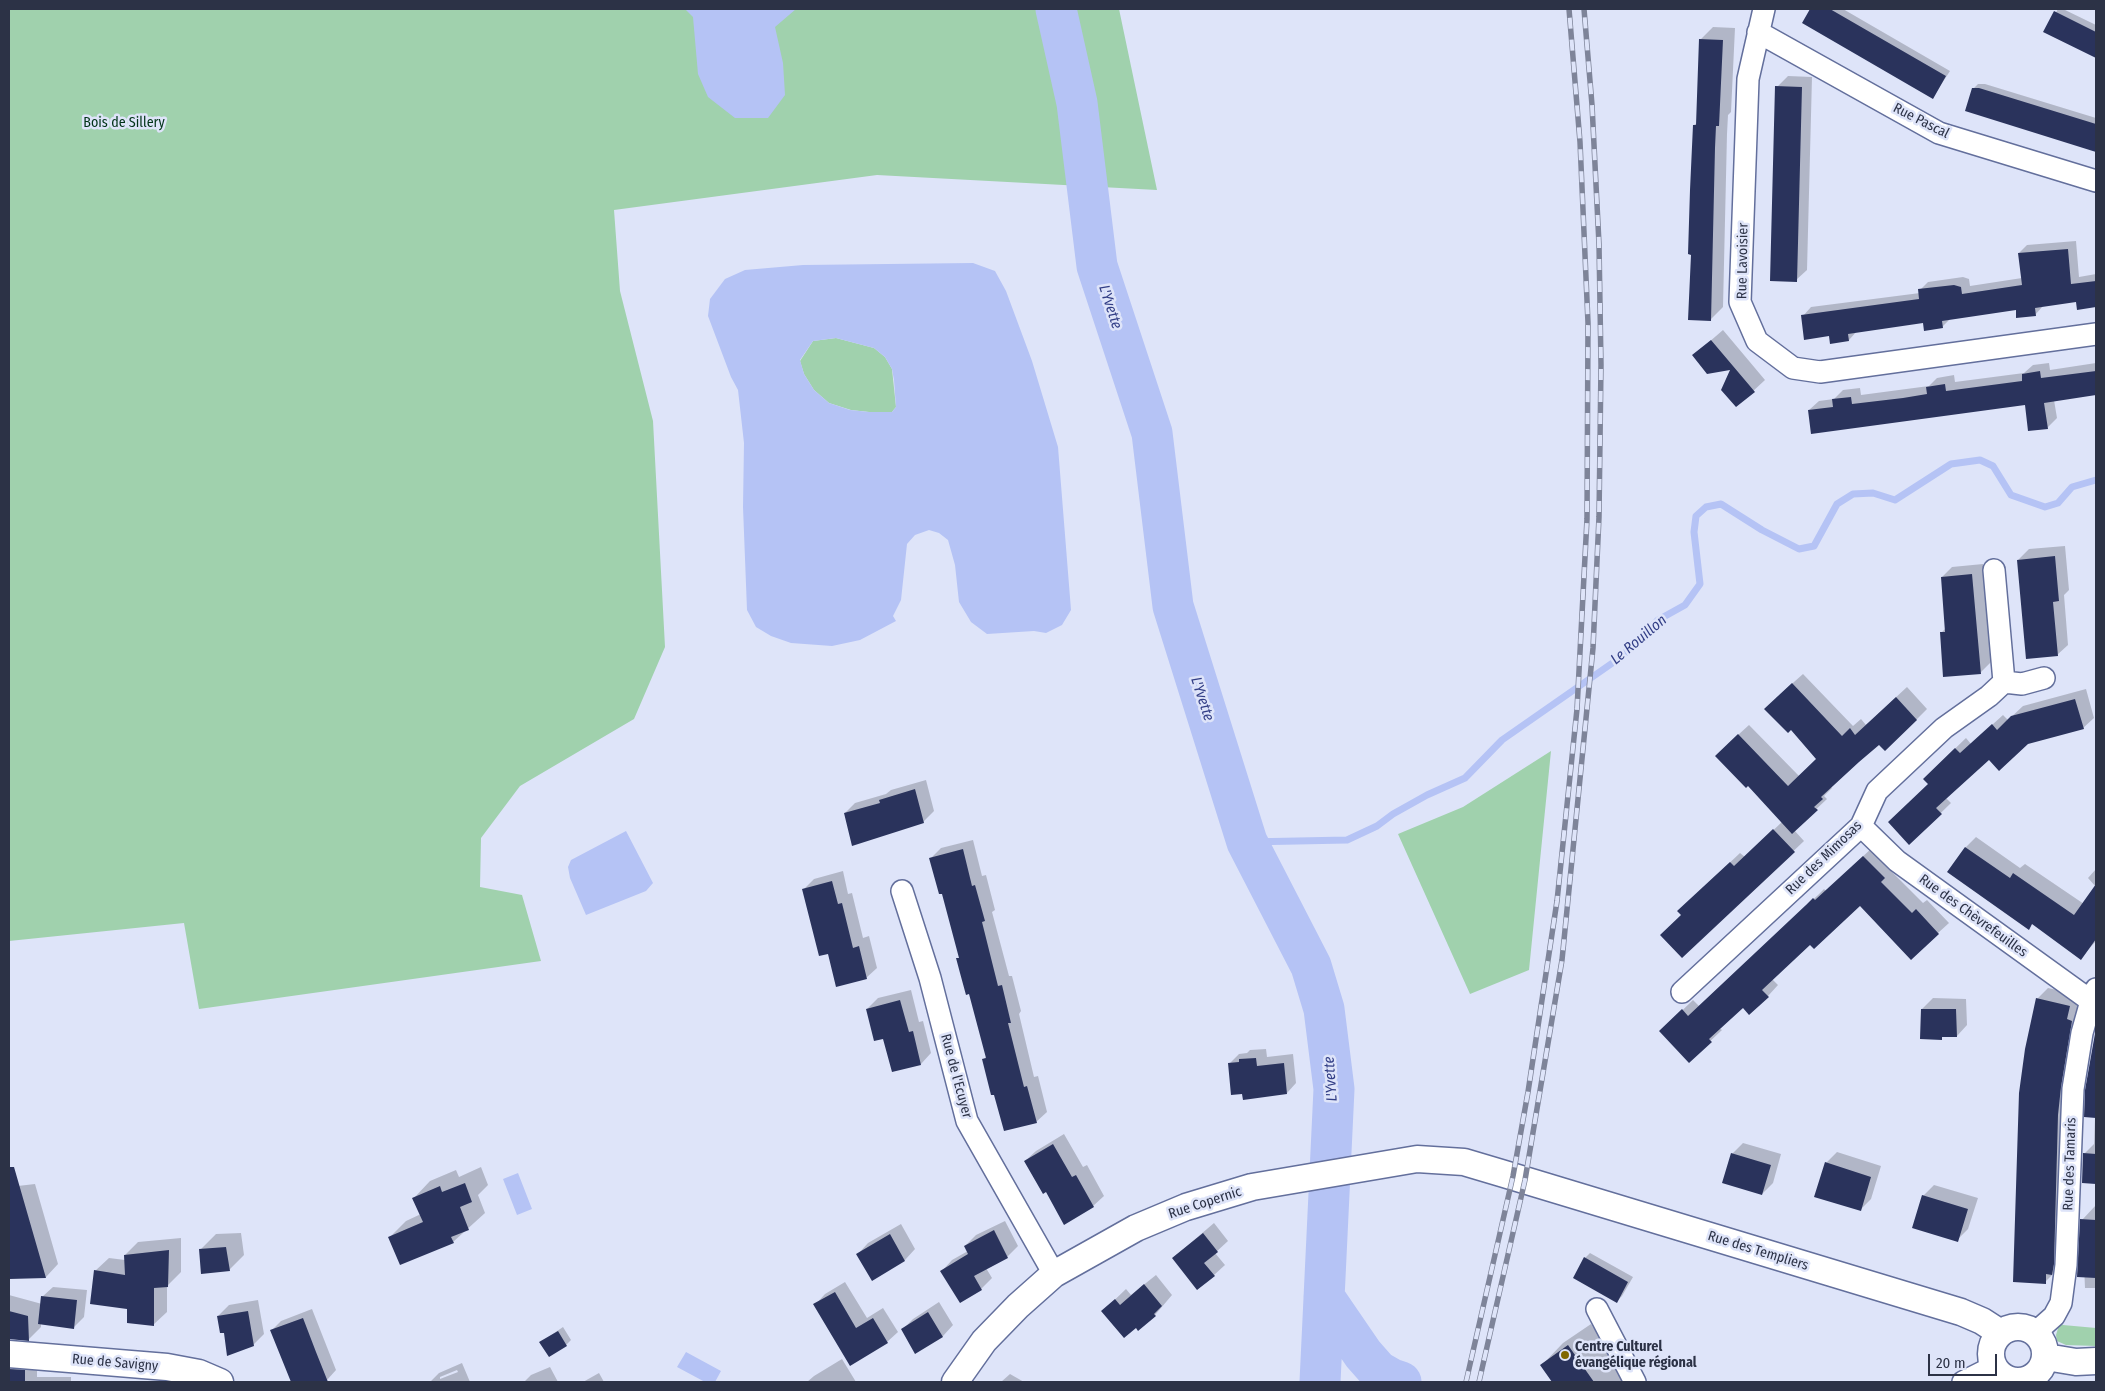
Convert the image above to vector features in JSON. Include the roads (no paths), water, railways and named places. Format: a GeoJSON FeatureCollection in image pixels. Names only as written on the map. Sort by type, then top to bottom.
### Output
{"type":"FeatureCollection","features":[{"type":"Feature","properties":{"kind":"street","name":"Rue Lavoisier"},"geometry":{"type":"LineString","coordinates":[[1764,9],[1748,79],[1740,302],[1757,341],[1793,368],[1820,372],[2096,334]]}},
{"type":"Feature","properties":{"kind":"street","name":"Rue Pascal"},"geometry":{"type":"LineString","coordinates":[[1758,32],[1939,133],[2096,181]]}},
{"type":"Feature","properties":{"kind":"street"},"geometry":{"type":"LineString","coordinates":[[1994,570],[2004,682],[2022,684],[2044,678]]}},
{"type":"Feature","properties":{"kind":"street","name":"Rue des Mimosas"},"geometry":{"type":"LineString","coordinates":[[1682,992],[1861,826],[1877,791],[1944,728],[1989,696],[2004,682]]}},
{"type":"Feature","properties":{"kind":"street","name":"Rue des Chèvrefeuilles"},"geometry":{"type":"LineString","coordinates":[[1861,826],[1897,862],[2094,999]]}},
{"type":"Feature","properties":{"kind":"street","name":"Rue de l'Ecuyer"},"geometry":{"type":"LineString","coordinates":[[902,891],[930,978],[967,1121],[1054,1274]]}},
{"type":"Feature","properties":{"kind":"street","name":"Rue des Tamaris"},"geometry":{"type":"LineString","coordinates":[[2036,1332],[2054,1316],[2061,1303],[2066,1265],[2073,1089],[2077,1060],[2094,999]]}},
{"type":"Feature","properties":{"kind":"street","name":"Rue Copernic"},"geometry":{"type":"LineString","coordinates":[[955,1382],[984,1341],[1018,1306],[1054,1274],[1136,1228],[1186,1207],[1252,1187],[1417,1159],[1464,1162],[1513,1176]]}},
{"type":"Feature","properties":{"kind":"street","name":"Rue des Templiers"},"geometry":{"type":"LineString","coordinates":[[1513,1176],[1961,1312],[1999,1332]]}},
{"type":"Feature","properties":{"kind":"street"},"geometry":{"type":"LineString","coordinates":[[1597,1309],[1635,1382]]}},
{"type":"Feature","properties":{"kind":"street"},"geometry":{"type":"LineString","coordinates":[[2024,1326],[2036,1332],[2044,1343],[2046,1357],[2040,1370],[2030,1379],[2016,1381],[2003,1377],[1993,1367],[1990,1355],[1992,1342],[1999,1332],[2011,1327],[2024,1326]]}},
{"type":"Feature","properties":{"kind":"street","name":"Rue de Savigny"},"geometry":{"type":"LineString","coordinates":[[9,1354],[167,1367],[200,1373],[220,1382]]}},
{"type":"Feature","properties":{"kind":"street"},"geometry":{"type":"LineString","coordinates":[[2046,1357],[2076,1362],[2096,1361]]}},
{"type":"Feature","properties":{"kind":"street"},"geometry":{"type":"LineString","coordinates":[[1963,1382],[1993,1367]]}},
{"type":"Feature","properties":{"kind":"water"},"geometry":{"type":"Polygon","coordinates":[[[685,9],[796,9],[775,27],[783,63],[785,95],[768,118],[735,118],[708,97],[698,74],[693,17],[685,9]]]}},
{"type":"Feature","properties":{"kind":"water"},"geometry":{"type":"Polygon","coordinates":[[[973,263],[995,271],[1006,291],[1032,361],[1058,447],[1071,610],[1062,625],[1046,633],[1034,631],[987,634],[971,622],[959,602],[955,565],[948,540],[939,533],[929,530],[915,535],[907,544],[901,600],[893,616],[896,621],[860,640],[832,646],[791,643],[771,636],[756,627],[747,610],[743,507],[744,443],[738,390],[731,377],[708,316],[710,299],[725,279],[745,270],[803,265],[973,263]],[[836,338],[813,341],[800,360],[804,374],[814,390],[829,403],[850,410],[892,412],[896,407],[892,369],[885,357],[874,348],[836,338]]]}},
{"type":"Feature","properties":{"kind":"water"},"geometry":{"type":"Polygon","coordinates":[[[626,831],[653,883],[646,891],[586,915],[570,878],[568,867],[571,860],[626,831]]]}},
{"type":"Feature","properties":{"kind":"water"},"geometry":{"type":"Polygon","coordinates":[[[518,1173],[532,1209],[517,1215],[503,1179],[518,1173]]]}},
{"type":"Feature","properties":{"kind":"water"},"geometry":{"type":"Polygon","coordinates":[[[686,1352],[721,1371],[715,1382],[705,1382],[677,1367],[686,1352]]]}},
{"type":"Feature","properties":{"kind":"waterway","name":"L'Yvette"},"geometry":{"type":"LineString","coordinates":[[1056,9],[1077,103],[1097,266],[1152,433],[1173,606],[1247,842],[1311,966],[1324,1009],[1334,1089],[1320,1382]]}},
{"type":"Feature","properties":{"kind":"waterway","name":"Le Rouillon"},"geometry":{"type":"LineString","coordinates":[[1247,842],[1347,840],[1377,826],[1393,814],[1427,795],[1465,778],[1502,740],[1621,657],[1658,620],[1685,605],[1700,584],[1694,532],[1696,516],[1706,507],[1721,504],[1762,530],[1799,549],[1814,546],[1837,504],[1853,494],[1873,493],[1895,500],[1951,464],[1980,460],[1993,466],[2011,495],[2045,507],[2058,503],[2072,487],[2096,480]]}},
{"type":"Feature","properties":{"kind":"waterway"},"geometry":{"type":"LineString","coordinates":[[1324,1297],[1363,1354],[1378,1371],[1401,1382]]}},
{"type":"Feature","properties":{"kind":"railway"},"geometry":{"type":"LineString","coordinates":[[1466,1382],[1513,1176],[1528,1092],[1557,901],[1577,709],[1587,519],[1588,323],[1580,142],[1569,9]]}},
{"type":"Feature","properties":{"kind":"railway"},"geometry":{"type":"LineString","coordinates":[[1479,1382],[1525,1180],[1562,960],[1593,648],[1599,517],[1601,365],[1599,244],[1592,105],[1584,9]]}},
{"type":"Feature","properties":{"kind":"place","name":"Centre Culturel évangélique régional"},"geometry":{"type":"Point","coordinates":[1565,1355]}},
{"type":"Feature","properties":{"kind":"park label","name":"Bois de Sillery"},"geometry":{"type":"Point","coordinates":[124,123]}}]}
